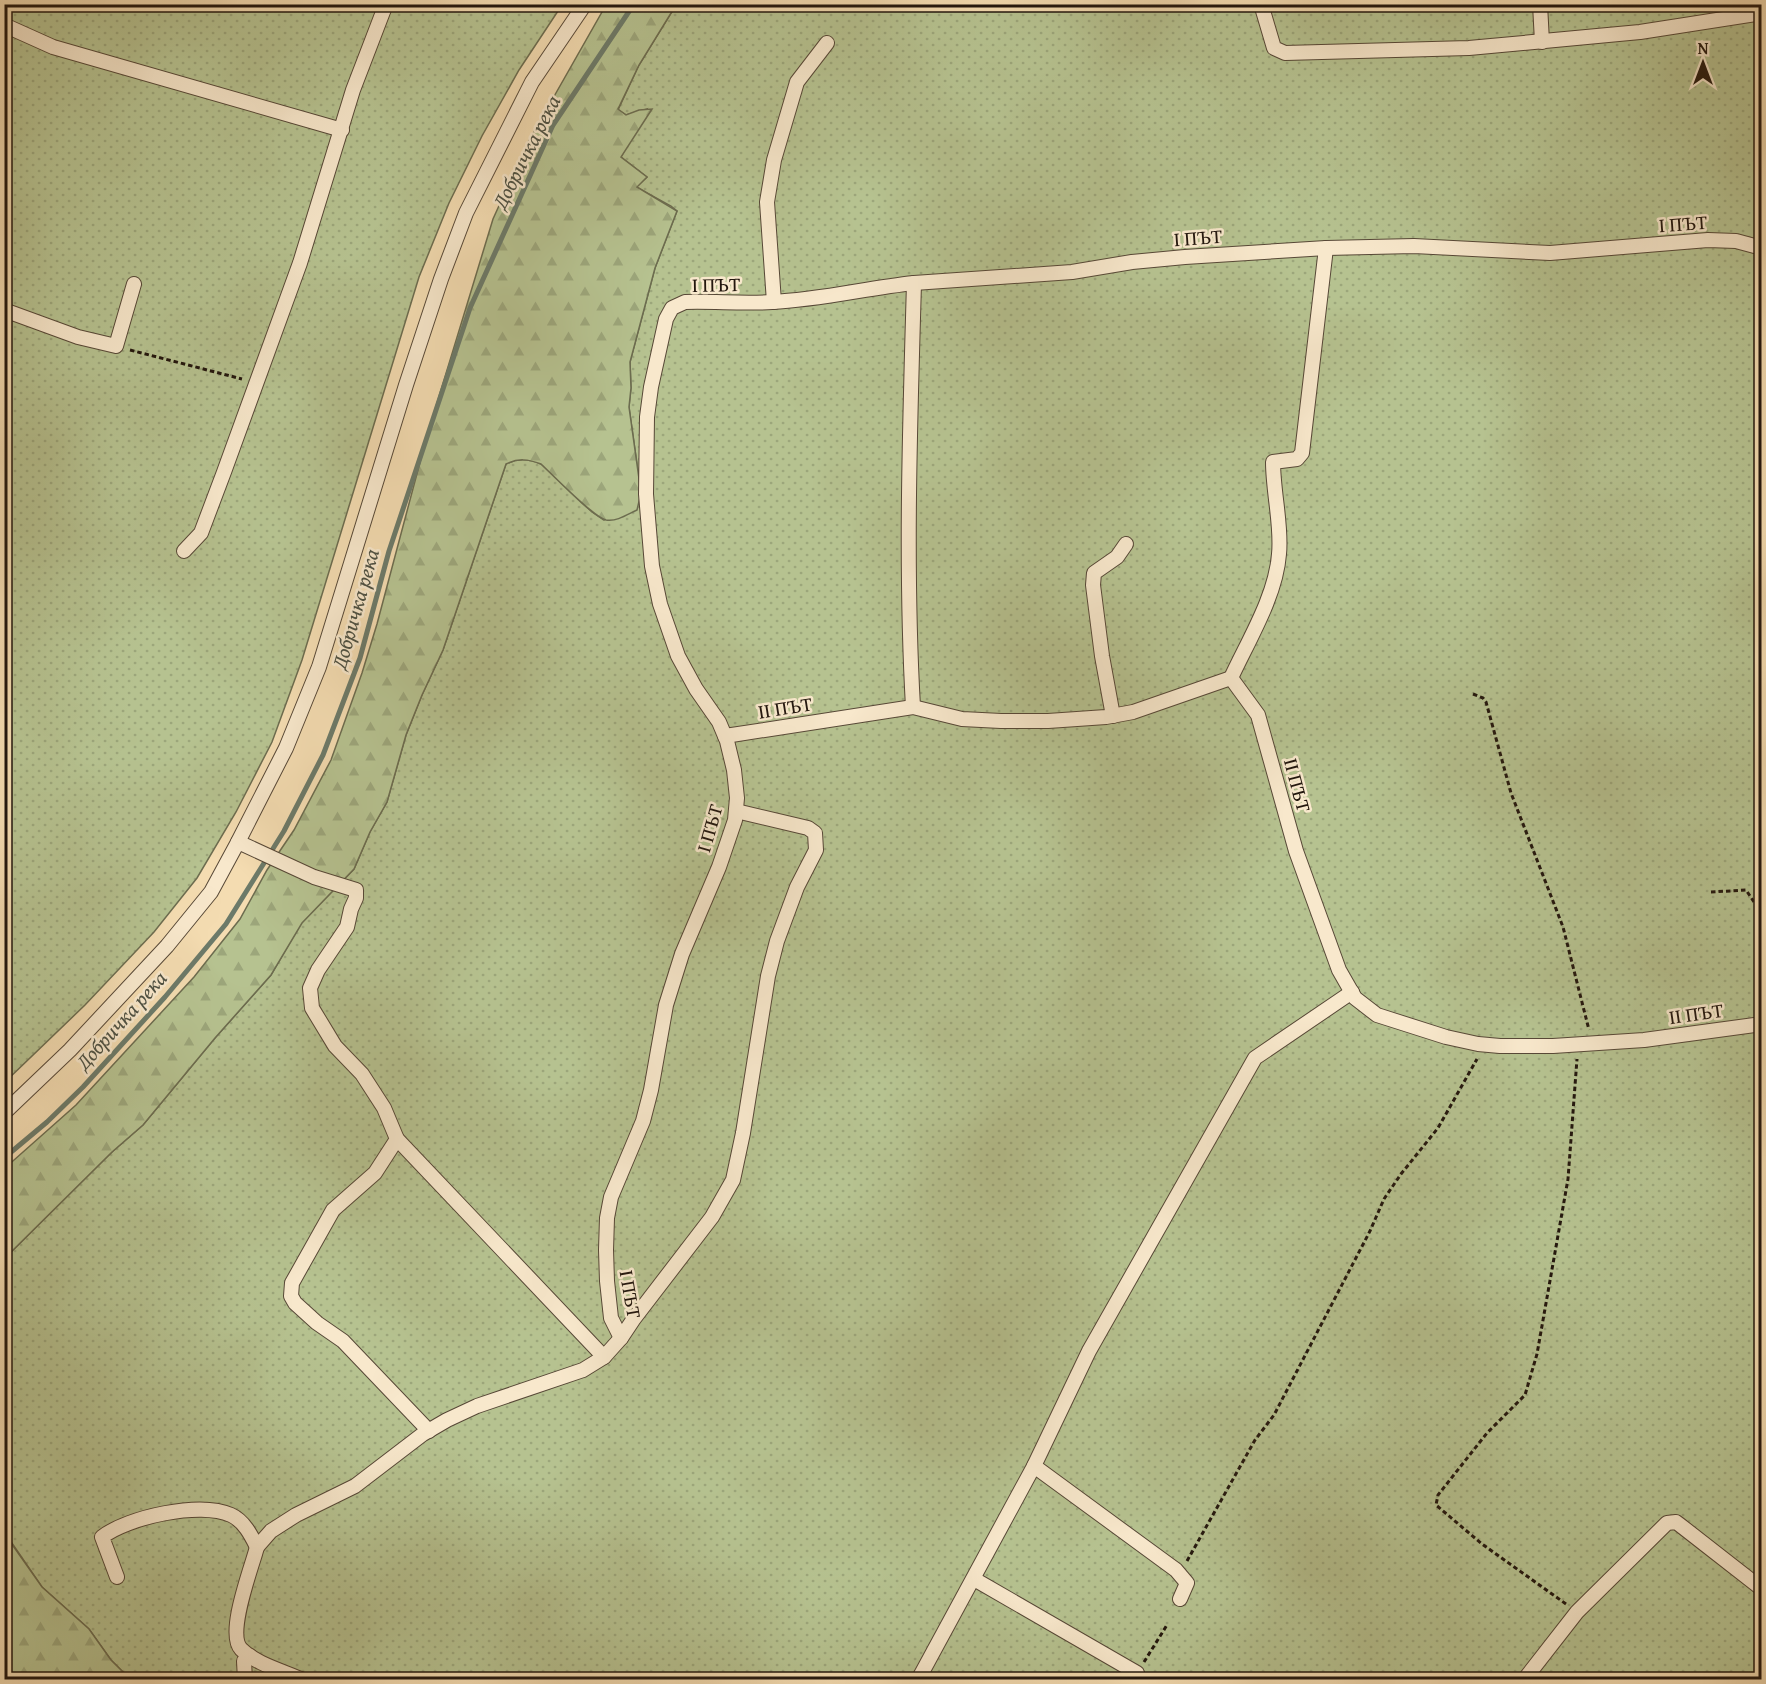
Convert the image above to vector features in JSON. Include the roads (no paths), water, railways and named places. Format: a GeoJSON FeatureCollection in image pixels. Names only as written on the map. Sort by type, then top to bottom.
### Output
{"type":"FeatureCollection","features":[{"type":"Feature","properties":{"kind":"street"},"geometry":{"type":"LineString","coordinates":[[184,551],[201,533],[300,263],[353,90],[386,4]]}},
{"type":"Feature","properties":{"kind":"street"},"geometry":{"type":"LineString","coordinates":[[4,1113],[70,1050],[167,946],[211,892],[238,842],[286,748],[319,667],[416,353],[466,213],[532,82],[585,4]]}},
{"type":"Feature","properties":{"kind":"street"},"geometry":{"type":"LineString","coordinates":[[1261,4],[1274,48],[1285,53],[1469,48],[1542,42],[1641,32],[1761,13]]}},
{"type":"Feature","properties":{"kind":"street"},"geometry":{"type":"LineString","coordinates":[[1540,4],[1542,42]]}},
{"type":"Feature","properties":{"kind":"street"},"geometry":{"type":"LineString","coordinates":[[4,25],[53,47],[342,130]]}},
{"type":"Feature","properties":{"kind":"street"},"geometry":{"type":"LineString","coordinates":[[774,302],[768,202],[774,160],[797,82],[827,43]]}},
{"type":"Feature","properties":{"kind":"street","name":"І ПЪТ"},"geometry":{"type":"LineString","coordinates":[[621,1338],[611,1318],[607,1281],[607,1218],[611,1197],[643,1121],[651,1090],[666,1005],[682,954],[719,867],[735,820],[738,798],[734,770],[725,736],[719,722],[696,689],[678,656],[660,604],[652,566],[646,494],[647,417],[651,387],[666,320],[672,308],[685,302],[774,302],[852,294],[914,283],[1072,272],[1132,262],[1185,257],[1326,248],[1414,246],[1550,253],[1708,240],[1736,241],[1761,248]]}},
{"type":"Feature","properties":{"kind":"street"},"geometry":{"type":"LineString","coordinates":[[1231,678],[1273,584],[1277,565],[1279,534],[1274,496],[1273,462],[1297,459],[1302,453],[1326,248]]}},
{"type":"Feature","properties":{"kind":"street"},"geometry":{"type":"LineString","coordinates":[[913,706],[908,624],[908,493],[914,283]]}},
{"type":"Feature","properties":{"kind":"street"},"geometry":{"type":"LineString","coordinates":[[4,310],[78,337],[116,346],[135,284]]}},
{"type":"Feature","properties":{"kind":"street"},"geometry":{"type":"LineString","coordinates":[[1113,716],[1093,585],[1094,573],[1117,557],[1126,544]]}},
{"type":"Feature","properties":{"kind":"street","name":"ІІ ПЪТ"},"geometry":{"type":"LineString","coordinates":[[725,736],[913,706],[962,719],[1002,722],[1113,716],[1133,712],[1231,678],[1258,715],[1296,851],[1339,970],[1355,998],[1377,1015],[1446,1037],[1485,1045],[1585,1044],[1644,1040],[1761,1024]]}},
{"type":"Feature","properties":{"kind":"street"},"geometry":{"type":"LineString","coordinates":[[303,1680],[250,1656],[236,1640],[235,1632],[239,1611],[257,1547],[270,1531],[296,1515],[355,1486],[429,1431],[477,1406],[583,1370],[604,1358],[712,1217],[733,1180],[745,1122],[768,976],[777,941],[797,887],[816,850],[815,833],[808,828],[736,811]]}},
{"type":"Feature","properties":{"kind":"street"},"geometry":{"type":"LineString","coordinates":[[238,842],[306,873],[356,890],[356,898],[347,927],[318,970],[310,988],[312,1008],[335,1046],[362,1074],[373,1090],[398,1139],[604,1358]]}},
{"type":"Feature","properties":{"kind":"street"},"geometry":{"type":"LineString","coordinates":[[918,1680],[1034,1467],[1089,1351],[1255,1058],[1352,992]]}},
{"type":"Feature","properties":{"kind":"street"},"geometry":{"type":"LineString","coordinates":[[398,1139],[375,1173],[333,1210],[292,1283],[291,1296],[317,1323],[343,1341],[429,1431]]}},
{"type":"Feature","properties":{"kind":"street"},"geometry":{"type":"LineString","coordinates":[[1034,1467],[1176,1570],[1187,1583],[1180,1599]]}},
{"type":"Feature","properties":{"kind":"street"},"geometry":{"type":"LineString","coordinates":[[117,1577],[102,1537],[134,1522],[179,1510],[203,1509],[231,1515],[249,1530],[257,1547]]}},
{"type":"Feature","properties":{"kind":"street"},"geometry":{"type":"LineString","coordinates":[[1524,1680],[1577,1612],[1664,1525],[1672,1522],[1680,1525],[1761,1589]]}},
{"type":"Feature","properties":{"kind":"street"},"geometry":{"type":"LineString","coordinates":[[974,1579],[1137,1673]]}},
{"type":"Feature","properties":{"kind":"street"},"geometry":{"type":"LineString","coordinates":[[245,1680],[244,1661],[250,1656]]}},
{"type":"Feature","properties":{"kind":"waterway","name":"Добричка река"},"geometry":{"type":"LineString","coordinates":[[4,1158],[47,1122],[83,1087],[165,997],[226,924],[284,831],[323,755],[360,658],[389,551],[470,308],[553,125],[634,4]]}}]}
